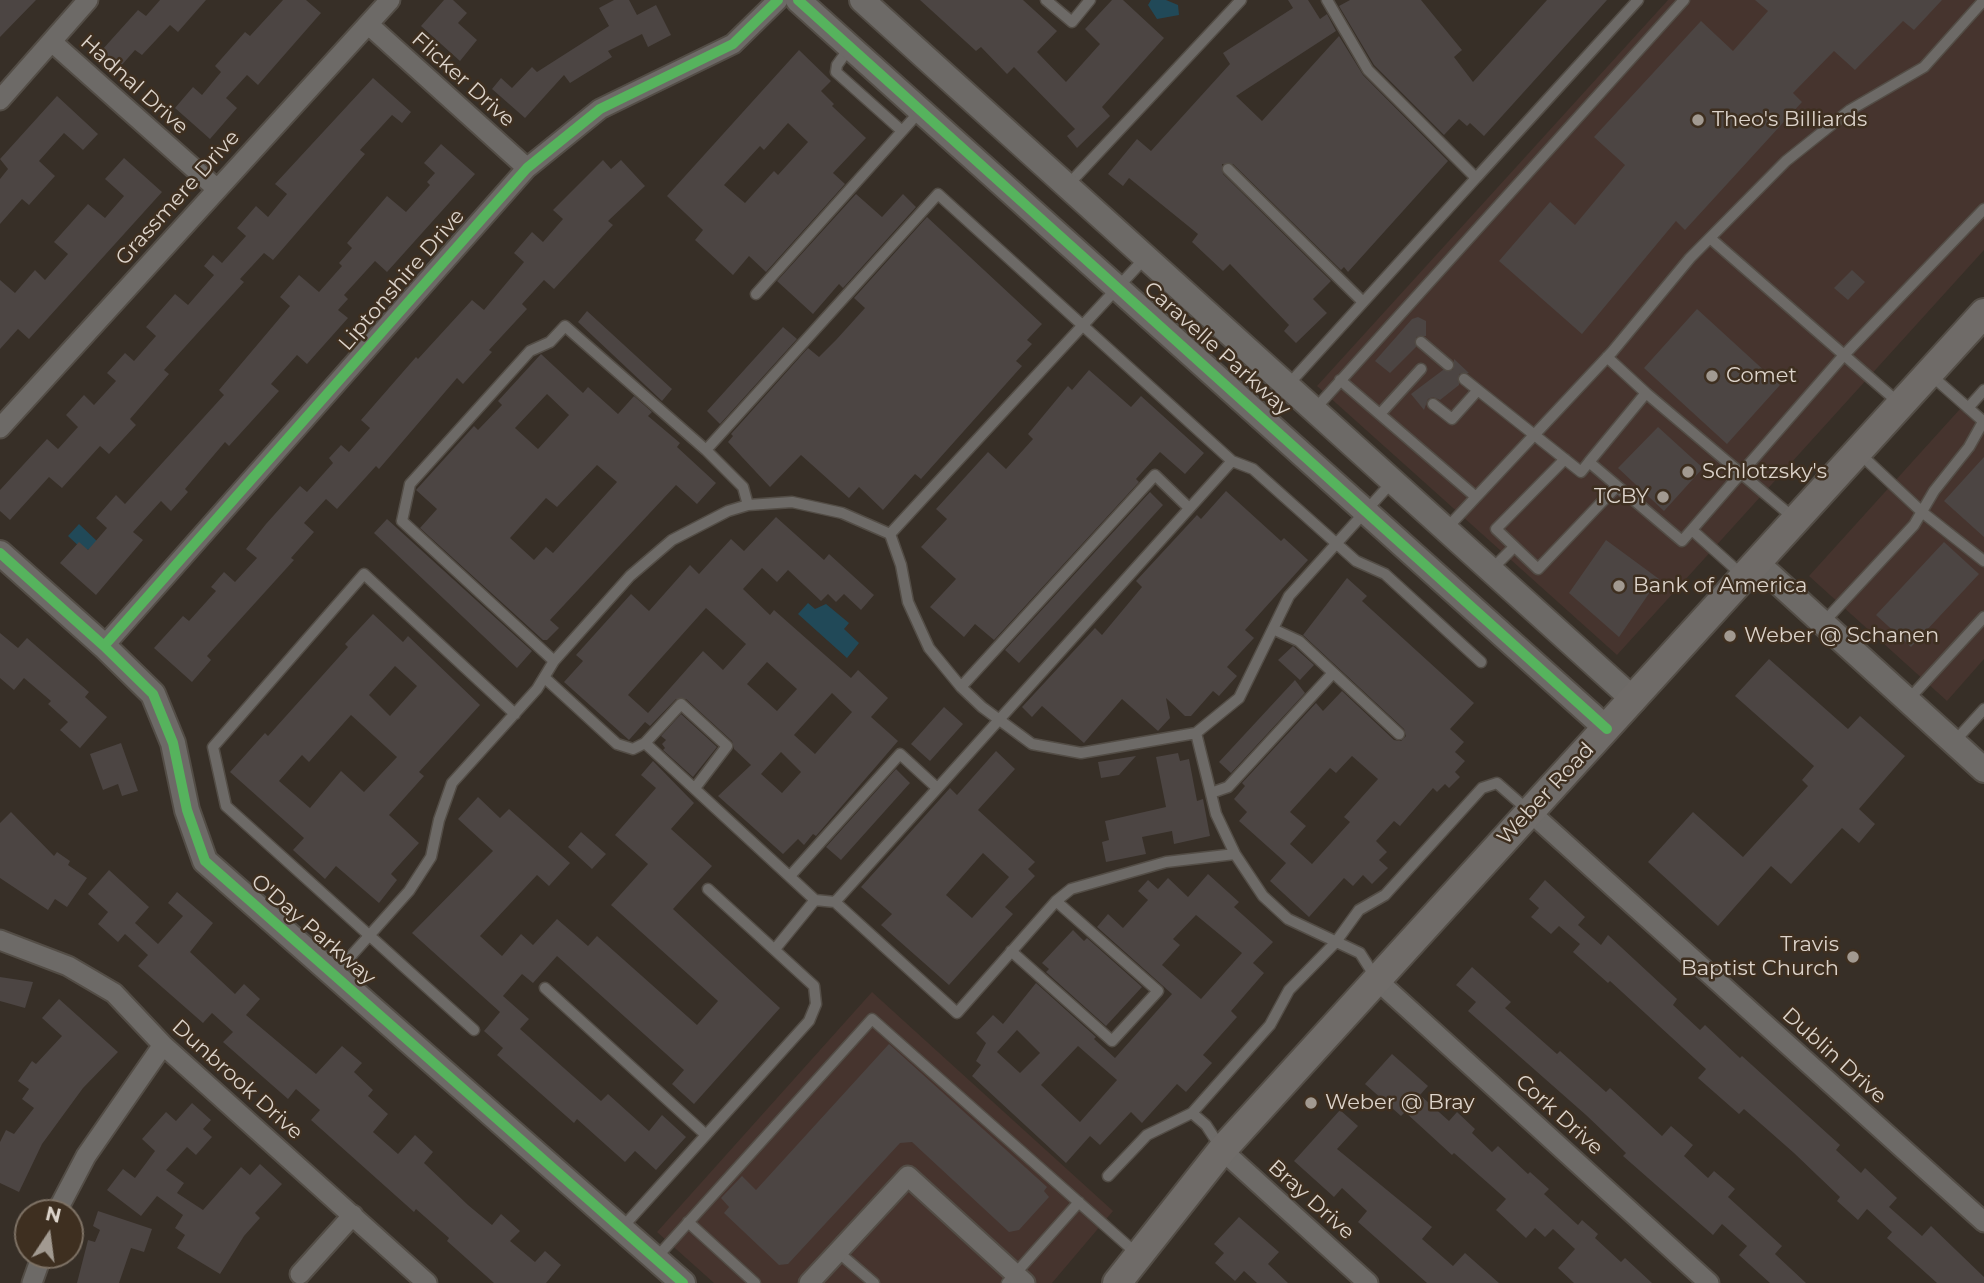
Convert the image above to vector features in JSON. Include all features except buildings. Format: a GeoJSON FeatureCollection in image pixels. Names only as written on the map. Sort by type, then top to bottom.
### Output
{"type":"FeatureCollection","features":[{"type":"Feature","properties":{"kind":"main road","name":"Weber Road"},"geometry":{"type":"LineString","coordinates":[[1117,1283],[1222,1150],[1984,313]]}},
{"type":"Feature","properties":{"kind":"street"},"geometry":{"type":"LineString","coordinates":[[0,100],[88,0]]}},
{"type":"Feature","properties":{"kind":"street","name":"Grassmere Drive"},"geometry":{"type":"LineString","coordinates":[[0,428],[390,0]]}},
{"type":"Feature","properties":{"kind":"street","name":"Liptonshire Drive"},"geometry":{"type":"LineString","coordinates":[[104,646],[527,168],[600,109],[733,44],[778,0]]}},
{"type":"Feature","properties":{"kind":"street","name":"Caravelle Parkway"},"geometry":{"type":"LineString","coordinates":[[798,0],[1119,286],[1607,729]]}},
{"type":"Feature","properties":{"kind":"street","name":"Caravelle Parkway"},"geometry":{"type":"LineString","coordinates":[[862,0],[1633,699]]}},
{"type":"Feature","properties":{"kind":"street","name":"Flicker Drive"},"geometry":{"type":"LineString","coordinates":[[369,25],[527,168]]}},
{"type":"Feature","properties":{"kind":"street","name":"Hadnal Drive"},"geometry":{"type":"LineString","coordinates":[[52,42],[217,189]]}},
{"type":"Feature","properties":{"kind":"street","name":"O'Day Parkway"},"geometry":{"type":"LineString","coordinates":[[0,553],[153,694],[173,743],[187,810],[205,861],[682,1283]]}},
{"type":"Feature","properties":{"kind":"street"},"geometry":{"type":"LineString","coordinates":[[1750,570],[1822,624],[1984,770]]}},
{"type":"Feature","properties":{"kind":"street","name":"Dublin Drive"},"geometry":{"type":"LineString","coordinates":[[1529,811],[1984,1222]]}},
{"type":"Feature","properties":{"kind":"street","name":"Dunbrook Drive"},"geometry":{"type":"LineString","coordinates":[[0,940],[68,965],[114,993],[163,1045],[427,1283]]}},
{"type":"Feature","properties":{"kind":"street","name":"Cork Drive"},"geometry":{"type":"LineString","coordinates":[[1378,981],[1709,1283]]}},
{"type":"Feature","properties":{"kind":"street"},"geometry":{"type":"LineString","coordinates":[[64,1199],[86,1156],[163,1045]]}},
{"type":"Feature","properties":{"kind":"street","name":"Bray Drive"},"geometry":{"type":"LineString","coordinates":[[1222,1150],[1368,1283]]}},
{"type":"Feature","properties":{"kind":"street"},"geometry":{"type":"LineString","coordinates":[[809,1283],[908,1176],[1016,1280]]}},
{"type":"Feature","properties":{"kind":"street"},"geometry":{"type":"LineString","coordinates":[[300,1274],[353,1215]]}},
{"type":"Feature","properties":{"kind":"lane"},"geometry":{"type":"LineString","coordinates":[[1046,0],[1072,22],[1090,0]]}},
{"type":"Feature","properties":{"kind":"lane"},"geometry":{"type":"LineString","coordinates":[[1066,186],[1241,0]]}},
{"type":"Feature","properties":{"kind":"lane"},"geometry":{"type":"LineString","coordinates":[[1327,0],[1368,70],[1476,178]]}},
{"type":"Feature","properties":{"kind":"lane"},"geometry":{"type":"LineString","coordinates":[[1288,385],[1637,0]]}},
{"type":"Feature","properties":{"kind":"lane"},"geometry":{"type":"LineString","coordinates":[[1315,409],[1684,0]]}},
{"type":"Feature","properties":{"kind":"lane"},"geometry":{"type":"LineString","coordinates":[[1447,528],[1607,357],[1710,238],[1786,161],[1840,118],[1924,67],[1984,0]]}},
{"type":"Feature","properties":{"kind":"lane"},"geometry":{"type":"LineString","coordinates":[[850,47],[837,65],[836,72],[902,131]]}},
{"type":"Feature","properties":{"kind":"lane"},"geometry":{"type":"LineString","coordinates":[[756,294],[922,110]]}},
{"type":"Feature","properties":{"kind":"lane"},"geometry":{"type":"LineString","coordinates":[[1228,169],[1363,302]]}},
{"type":"Feature","properties":{"kind":"lane"},"geometry":{"type":"LineString","coordinates":[[706,450],[938,194],[1085,324],[1232,461],[1253,469],[1356,561],[1385,574],[1481,662]]}},
{"type":"Feature","properties":{"kind":"lane"},"geometry":{"type":"LineString","coordinates":[[1589,462],[1682,541],[1844,355],[1984,209]]}},
{"type":"Feature","properties":{"kind":"lane"},"geometry":{"type":"LineString","coordinates":[[1710,238],[1901,405]]}},
{"type":"Feature","properties":{"kind":"lane"},"geometry":{"type":"LineString","coordinates":[[890,534],[1145,258]]}},
{"type":"Feature","properties":{"kind":"lane"},"geometry":{"type":"LineString","coordinates":[[1395,319],[1405,327]]}},
{"type":"Feature","properties":{"kind":"lane"},"geometry":{"type":"LineString","coordinates":[[554,661],[402,521],[410,484],[530,351],[550,341],[565,326],[706,450],[743,487],[748,505]]}},
{"type":"Feature","properties":{"kind":"lane"},"geometry":{"type":"LineString","coordinates":[[1421,342],[1432,357],[1448,365]]}},
{"type":"Feature","properties":{"kind":"lane"},"geometry":{"type":"LineString","coordinates":[[1607,357],[1796,520]]}},
{"type":"Feature","properties":{"kind":"lane"},"geometry":{"type":"LineString","coordinates":[[1380,414],[1420,369]]}},
{"type":"Feature","properties":{"kind":"lane"},"geometry":{"type":"LineString","coordinates":[[1822,624],[1914,525],[1984,422],[1929,373]]}},
{"type":"Feature","properties":{"kind":"lane"},"geometry":{"type":"LineString","coordinates":[[1464,379],[1581,472],[1646,393]]}},
{"type":"Feature","properties":{"kind":"lane"},"geometry":{"type":"LineString","coordinates":[[1340,380],[1476,497]]}},
{"type":"Feature","properties":{"kind":"lane"},"geometry":{"type":"LineString","coordinates":[[1408,383],[1417,390]]}},
{"type":"Feature","properties":{"kind":"lane"},"geometry":{"type":"LineString","coordinates":[[1433,404],[1451,419],[1478,390]]}},
{"type":"Feature","properties":{"kind":"lane"},"geometry":{"type":"LineString","coordinates":[[1968,408],[1984,390]]}},
{"type":"Feature","properties":{"kind":"lane"},"geometry":{"type":"LineString","coordinates":[[1858,452],[1922,512],[1984,561]]}},
{"type":"Feature","properties":{"kind":"lane"},"geometry":{"type":"LineString","coordinates":[[1565,459],[1496,529],[1538,569],[1617,486]]}},
{"type":"Feature","properties":{"kind":"lane"},"geometry":{"type":"LineString","coordinates":[[835,902],[998,717],[1232,461]]}},
{"type":"Feature","properties":{"kind":"lane"},"geometry":{"type":"LineString","coordinates":[[961,687],[1155,475],[1189,508]]}},
{"type":"Feature","properties":{"kind":"lane"},"geometry":{"type":"LineString","coordinates":[[334,975],[409,891],[431,857],[439,820],[452,783],[515,714],[545,678],[554,661],[630,576],[672,540],[728,511],[748,505],[792,502],[842,513],[890,534],[901,565],[908,602],[929,648],[961,687],[982,707],[1032,744],[1081,753],[1196,733],[1239,698],[1289,597],[1394,480]]}},
{"type":"Feature","properties":{"kind":"lane"},"geometry":{"type":"LineString","coordinates":[[1692,530],[1750,570]]}},
{"type":"Feature","properties":{"kind":"lane"},"geometry":{"type":"LineString","coordinates":[[1492,569],[1514,547]]}},
{"type":"Feature","properties":{"kind":"lane"},"geometry":{"type":"LineString","coordinates":[[474,1030],[226,806],[213,747],[364,574],[515,714]]}},
{"type":"Feature","properties":{"kind":"lane"},"geometry":{"type":"LineString","coordinates":[[1908,700],[1984,617]]}},
{"type":"Feature","properties":{"kind":"lane"},"geometry":{"type":"LineString","coordinates":[[1273,629],[1299,641],[1399,734]]}},
{"type":"Feature","properties":{"kind":"lane"},"geometry":{"type":"LineString","coordinates":[[1211,793],[1228,787],[1333,673]]}},
{"type":"Feature","properties":{"kind":"lane"},"geometry":{"type":"LineString","coordinates":[[545,678],[617,744],[633,749],[645,743],[681,704],[727,746],[695,789]]}},
{"type":"Feature","properties":{"kind":"lane"},"geometry":{"type":"LineString","coordinates":[[1953,743],[1984,709]]}},
{"type":"Feature","properties":{"kind":"lane"},"geometry":{"type":"LineString","coordinates":[[1196,733],[1216,814],[1235,854],[1263,896],[1288,919],[1360,953],[1378,981]]}},
{"type":"Feature","properties":{"kind":"lane"},"geometry":{"type":"LineString","coordinates":[[645,743],[815,900],[835,902],[957,1013],[1056,901],[1071,889],[1166,862],[1235,854]]}},
{"type":"Feature","properties":{"kind":"lane"},"geometry":{"type":"LineString","coordinates":[[790,876],[900,754],[936,787]]}},
{"type":"Feature","properties":{"kind":"lane"},"geometry":{"type":"LineString","coordinates":[[1108,1176],[1147,1135],[1192,1113],[1270,1025],[1289,990],[1335,943],[1359,910],[1385,895],[1482,788],[1497,783],[1529,811]]}},
{"type":"Feature","properties":{"kind":"lane"},"geometry":{"type":"LineString","coordinates":[[621,1229],[809,1021],[816,1004],[814,985],[708,889]]}},
{"type":"Feature","properties":{"kind":"lane"},"geometry":{"type":"LineString","coordinates":[[775,949],[815,900]]}},
{"type":"Feature","properties":{"kind":"lane"},"geometry":{"type":"LineString","coordinates":[[1011,951],[1112,1041],[1158,991],[1056,901]]}},
{"type":"Feature","properties":{"kind":"lane"},"geometry":{"type":"LineString","coordinates":[[545,988],[706,1135]]}},
{"type":"Feature","properties":{"kind":"lane"},"geometry":{"type":"LineString","coordinates":[[655,1259],[872,1019],[1139,1256]]}},
{"type":"Feature","properties":{"kind":"lane"},"geometry":{"type":"LineString","coordinates":[[1192,1113],[1206,1125],[1222,1150]]}},
{"type":"Feature","properties":{"kind":"lane"},"geometry":{"type":"LineString","coordinates":[[1016,1280],[1079,1202]]}},
{"type":"Feature","properties":{"kind":"lane"},"geometry":{"type":"LineString","coordinates":[[688,1222],[755,1283]]}},
{"type":"Feature","properties":{"kind":"lane"},"geometry":{"type":"LineString","coordinates":[[838,1252],[874,1283]]}},
{"type":"Feature","properties":{"kind":"shaded area"},"geometry":{"type":"Polygon","coordinates":[[[1668,0],[1984,0],[1984,250],[1617,655],[1317,386],[1668,0]]]}},
{"type":"Feature","properties":{"kind":"shaded area"},"geometry":{"type":"Polygon","coordinates":[[[1960,409],[1984,430],[1984,659],[1947,701],[1809,576],[1960,409]]]}},
{"type":"Feature","properties":{"kind":"shaded area"},"geometry":{"type":"Polygon","coordinates":[[[872,992],[1113,1211],[1052,1283],[714,1283],[657,1232],[872,992]]]}},
{"type":"Feature","properties":{"kind":"water"},"geometry":{"type":"Polygon","coordinates":[[[1151,0],[1166,0],[1178,5],[1179,15],[1157,19],[1148,5],[1151,0]]]}},
{"type":"Feature","properties":{"kind":"water"},"geometry":{"type":"Polygon","coordinates":[[[79,524],[99,543],[93,549],[83,550],[68,536],[79,524]]]}},
{"type":"Feature","properties":{"kind":"water"},"geometry":{"type":"Polygon","coordinates":[[[808,603],[815,609],[826,604],[849,623],[844,629],[859,643],[847,658],[798,614],[808,603]]]}},
{"type":"Feature","properties":{"kind":"cycle path"},"geometry":{"type":"LineString","coordinates":[[104,646],[527,168],[600,109],[733,44],[778,0]]}},
{"type":"Feature","properties":{"kind":"cycle path"},"geometry":{"type":"LineString","coordinates":[[798,0],[1607,729]]}},
{"type":"Feature","properties":{"kind":"cycle path"},"geometry":{"type":"LineString","coordinates":[[0,553],[153,694],[173,743],[187,810],[205,861],[683,1283]]}},
{"type":"Feature","properties":{"kind":"place","name":"Theo's Billiards"},"geometry":{"type":"Point","coordinates":[1698,120]}},
{"type":"Feature","properties":{"kind":"place","name":"Comet"},"geometry":{"type":"Point","coordinates":[1712,376]}},
{"type":"Feature","properties":{"kind":"place","name":"Schlotzsky's"},"geometry":{"type":"Point","coordinates":[1688,472]}},
{"type":"Feature","properties":{"kind":"place","name":"TCBY"},"geometry":{"type":"Point","coordinates":[1663,497]}},
{"type":"Feature","properties":{"kind":"place","name":"Bank of America"},"geometry":{"type":"Point","coordinates":[1619,586]}},
{"type":"Feature","properties":{"kind":"place","name":"Weber @ Schanen"},"geometry":{"type":"Point","coordinates":[1730,636]}},
{"type":"Feature","properties":{"kind":"place","name":"Travis Baptist Church"},"geometry":{"type":"Point","coordinates":[1853,957]}},
{"type":"Feature","properties":{"kind":"place","name":"Weber @ Bray"},"geometry":{"type":"Point","coordinates":[1311,1103]}}]}
